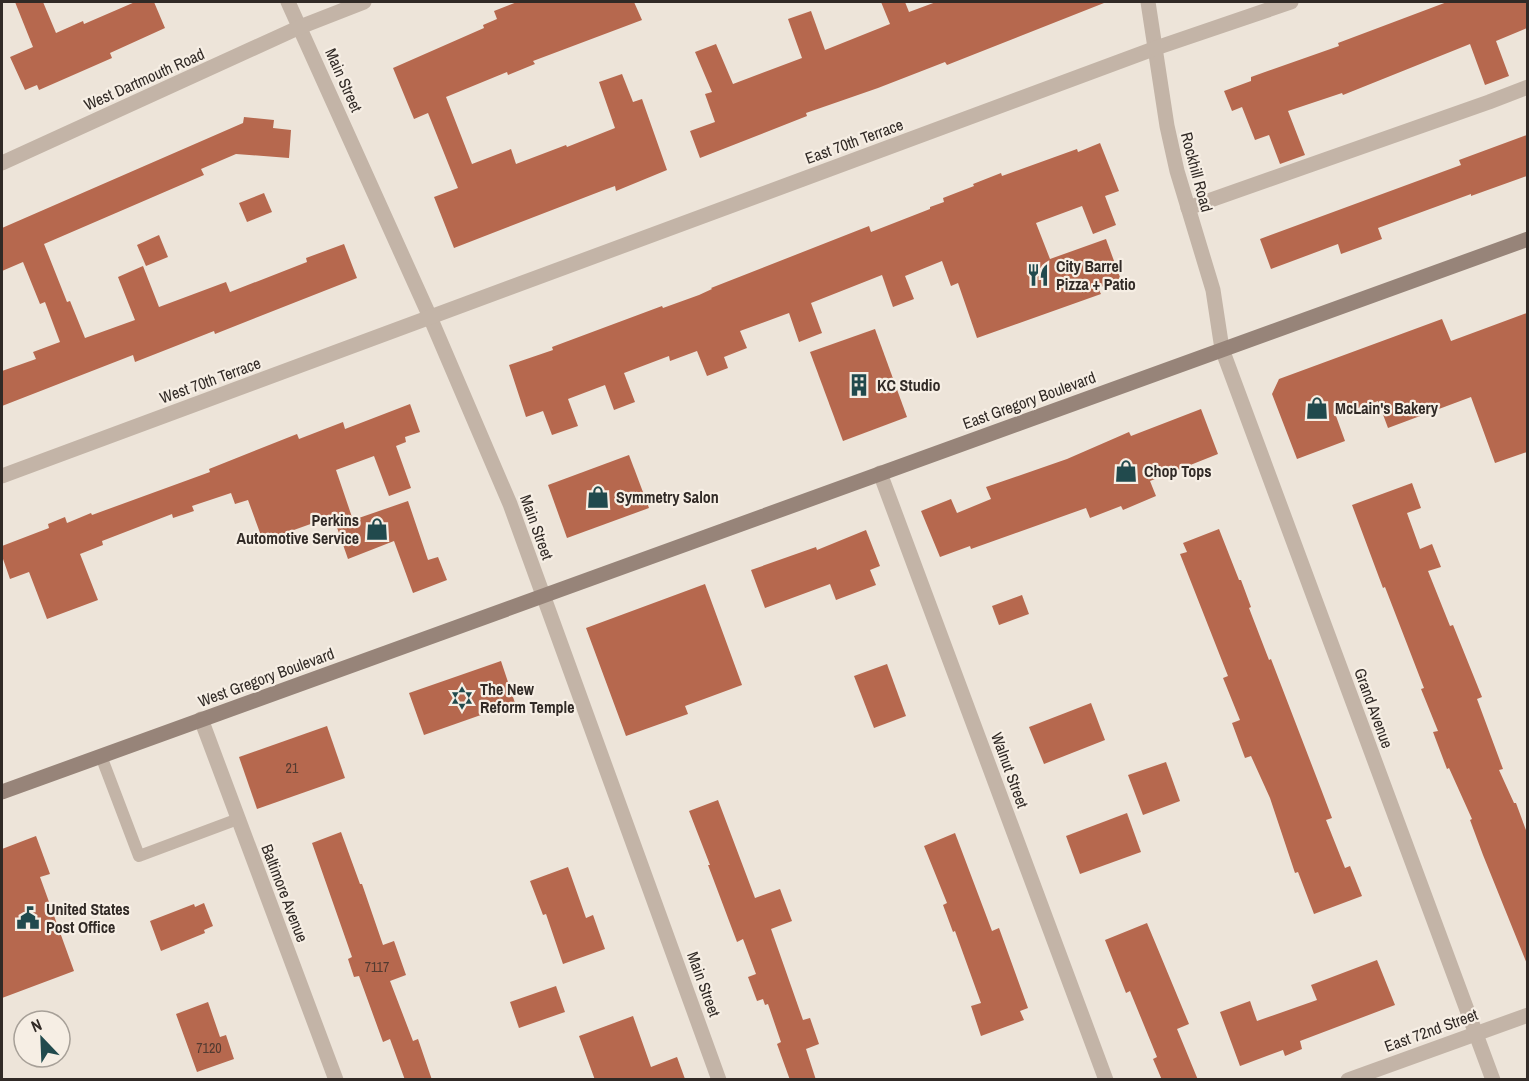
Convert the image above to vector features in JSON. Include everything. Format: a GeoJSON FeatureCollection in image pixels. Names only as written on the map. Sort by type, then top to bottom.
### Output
{"type":"FeatureCollection","features":[{"type":"Feature","properties":{"kind":"main road","name":"East Gregory Boulevard"},"geometry":{"type":"LineString","coordinates":[[543,595],[1527,239]]}},
{"type":"Feature","properties":{"kind":"main road","name":"West Gregory Boulevard"},"geometry":{"type":"LineString","coordinates":[[2,792],[543,595]]}},
{"type":"Feature","properties":{"kind":"street","name":"Main Street"},"geometry":{"type":"LineString","coordinates":[[288,2],[430,317],[510,504],[719,1080]]}},
{"type":"Feature","properties":{"kind":"street","name":"West Dartmouth Road"},"geometry":{"type":"LineString","coordinates":[[2,163],[300,27],[364,2]]}},
{"type":"Feature","properties":{"kind":"street","name":"Rockhill Road"},"geometry":{"type":"LineString","coordinates":[[1149,2],[1167,126],[1177,171],[1212,290],[1222,349]]}},
{"type":"Feature","properties":{"kind":"street","name":"East 70th Terrace"},"geometry":{"type":"LineString","coordinates":[[430,317],[1156,48],[1291,2]]}},
{"type":"Feature","properties":{"kind":"street"},"geometry":{"type":"LineString","coordinates":[[1188,208],[1527,87]]}},
{"type":"Feature","properties":{"kind":"street","name":"West 70th Terrace"},"geometry":{"type":"LineString","coordinates":[[2,477],[430,317]]}},
{"type":"Feature","properties":{"kind":"street","name":"Grand Avenue"},"geometry":{"type":"LineString","coordinates":[[1222,349],[1493,1080]]}},
{"type":"Feature","properties":{"kind":"street","name":"Walnut Street"},"geometry":{"type":"LineString","coordinates":[[880,473],[1106,1080]]}},
{"type":"Feature","properties":{"kind":"street","name":"Baltimore Avenue"},"geometry":{"type":"LineString","coordinates":[[201,719],[336,1080]]}},
{"type":"Feature","properties":{"kind":"street","name":"East 72nd Street"},"geometry":{"type":"LineString","coordinates":[[1348,1080],[1527,1015]]}},
{"type":"Feature","properties":{"kind":"lane"},"geometry":{"type":"LineString","coordinates":[[101,756],[139,856],[238,819]]}},
{"type":"Feature","properties":{"kind":"building"},"geometry":{"type":"Polygon","coordinates":[[[15,2],[43,2],[56,33],[83,21],[84,24],[135,2],[154,2],[165,28],[110,53],[112,58],[39,90],[37,85],[25,90],[10,57],[33,47],[15,2]]]}},
{"type":"Feature","properties":{"kind":"building"},"geometry":{"type":"Polygon","coordinates":[[[517,2],[634,2],[642,20],[533,61],[535,64],[508,75],[507,72],[446,97],[472,164],[511,149],[516,164],[615,128],[599,82],[622,74],[633,102],[642,99],[667,170],[616,191],[615,186],[604,190],[454,248],[434,197],[458,188],[428,113],[414,119],[393,68],[484,28],[483,25],[497,19],[494,11],[517,2]]]}},
{"type":"Feature","properties":{"kind":"building"},"geometry":{"type":"Polygon","coordinates":[[[881,2],[905,2],[909,12],[936,2],[1104,3],[947,65],[945,62],[806,113],[807,116],[700,158],[690,131],[715,122],[705,94],[712,92],[695,52],[716,44],[733,84],[802,58],[788,19],[811,11],[825,50],[890,24],[881,2]]]}},
{"type":"Feature","properties":{"kind":"building"},"geometry":{"type":"Polygon","coordinates":[[[1447,2],[1527,2],[1527,28],[1496,41],[1509,76],[1485,85],[1470,44],[1343,95],[1342,93],[1288,111],[1305,155],[1280,164],[1269,135],[1255,140],[1242,107],[1232,111],[1224,91],[1251,81],[1251,77],[1339,46],[1338,43],[1447,2]]]}},
{"type":"Feature","properties":{"kind":"building"},"geometry":{"type":"Polygon","coordinates":[[[244,117],[274,120],[273,128],[291,130],[289,158],[236,154],[201,169],[204,175],[44,244],[67,302],[70,301],[85,338],[135,320],[118,277],[143,266],[159,307],[226,282],[230,292],[307,262],[306,258],[344,244],[357,278],[215,334],[214,331],[135,362],[133,355],[2,406],[2,371],[36,359],[33,352],[60,342],[45,302],[40,304],[23,262],[2,271],[2,228],[243,123],[244,117]]]}},
{"type":"Feature","properties":{"kind":"building"},"geometry":{"type":"Polygon","coordinates":[[[1527,135],[1527,176],[1378,228],[1382,239],[1341,254],[1338,244],[1271,269],[1260,239],[1461,165],[1459,160],[1527,135]]]}},
{"type":"Feature","properties":{"kind":"building"},"geometry":{"type":"Polygon","coordinates":[[[1100,143],[1119,191],[1105,196],[1116,225],[1093,234],[1082,206],[1036,223],[1050,259],[1106,239],[1121,280],[1098,288],[1101,294],[977,338],[958,283],[951,286],[942,261],[905,276],[914,299],[893,307],[882,275],[811,303],[822,333],[799,342],[789,313],[740,331],[747,348],[724,357],[728,368],[707,376],[697,351],[670,361],[669,356],[624,373],[635,402],[614,410],[605,385],[568,399],[578,426],[552,435],[543,411],[526,417],[509,365],[553,350],[552,347],[662,306],[663,308],[699,295],[711,288],[869,226],[871,232],[930,209],[944,202],[943,198],[1001,173],[1002,176],[1100,143]]]}},
{"type":"Feature","properties":{"kind":"building"},"geometry":{"type":"Polygon","coordinates":[[[264,193],[272,212],[247,222],[239,203],[264,193]]]}},
{"type":"Feature","properties":{"kind":"building"},"geometry":{"type":"Polygon","coordinates":[[[159,235],[168,257],[146,266],[137,245],[159,235]]]}},
{"type":"Feature","properties":{"kind":"building"},"geometry":{"type":"Polygon","coordinates":[[[1527,313],[1527,452],[1495,463],[1471,397],[1388,428],[1378,401],[1336,416],[1345,441],[1297,459],[1272,394],[1279,379],[1442,319],[1451,341],[1527,313]]]}},
{"type":"Feature","properties":{"kind":"building","name":"KC Studio"},"geometry":{"type":"Polygon","coordinates":[[[875,329],[907,417],[843,441],[810,352],[875,329]]]}},
{"type":"Feature","properties":{"kind":"building"},"geometry":{"type":"Polygon","coordinates":[[[410,404],[420,432],[405,437],[406,442],[396,446],[411,488],[389,496],[374,456],[336,470],[353,520],[408,501],[428,560],[438,557],[447,580],[413,593],[394,541],[348,559],[333,516],[263,541],[248,500],[235,504],[231,493],[192,506],[194,511],[173,518],[172,514],[102,541],[103,545],[80,554],[98,600],[47,619],[29,572],[10,579],[2,556],[2,546],[49,528],[48,524],[65,517],[67,523],[91,513],[92,515],[210,472],[209,469],[297,434],[299,439],[343,422],[345,429],[410,404]]]}},
{"type":"Feature","properties":{"kind":"building"},"geometry":{"type":"Polygon","coordinates":[[[1201,409],[1218,454],[1150,481],[1156,496],[1123,510],[1121,506],[1090,518],[1086,508],[971,549],[970,546],[940,557],[921,511],[951,499],[957,513],[991,499],[986,487],[1067,459],[1129,432],[1131,436],[1201,409]]]}},
{"type":"Feature","properties":{"kind":"building","name":"Symmetry Salon"},"geometry":{"type":"Polygon","coordinates":[[[629,455],[649,508],[567,538],[548,485],[629,455]]]}},
{"type":"Feature","properties":{"kind":"building"},"geometry":{"type":"Polygon","coordinates":[[[1412,483],[1421,508],[1407,513],[1420,549],[1432,544],[1441,567],[1428,571],[1482,697],[1477,699],[1503,769],[1499,770],[1516,803],[1527,833],[1527,964],[1483,855],[1470,820],[1472,819],[1449,768],[1447,769],[1433,732],[1438,731],[1421,689],[1424,688],[1352,505],[1412,483]]]}},
{"type":"Feature","properties":{"kind":"building"},"geometry":{"type":"Polygon","coordinates":[[[1219,529],[1239,580],[1241,580],[1251,607],[1249,608],[1332,818],[1326,820],[1345,868],[1350,866],[1362,896],[1314,914],[1298,872],[1295,873],[1270,798],[1251,756],[1245,758],[1232,723],[1240,720],[1223,678],[1228,676],[1180,554],[1187,552],[1183,543],[1219,529]]]}},
{"type":"Feature","properties":{"kind":"building"},"geometry":{"type":"Polygon","coordinates":[[[866,530],[880,566],[870,570],[876,585],[836,600],[830,584],[765,608],[751,570],[816,547],[817,550],[866,530]]]}},
{"type":"Feature","properties":{"kind":"building"},"geometry":{"type":"Polygon","coordinates":[[[705,584],[742,685],[685,706],[688,714],[626,736],[586,628],[705,584]]]}},
{"type":"Feature","properties":{"kind":"building"},"geometry":{"type":"Polygon","coordinates":[[[1022,595],[1029,614],[999,625],[992,606],[1022,595]]]}},
{"type":"Feature","properties":{"kind":"building","name":"The New Reform Temple"},"geometry":{"type":"Polygon","coordinates":[[[501,661],[515,703],[424,735],[409,693],[501,661]]]}},
{"type":"Feature","properties":{"kind":"building"},"geometry":{"type":"Polygon","coordinates":[[[887,664],[906,716],[874,728],[854,676],[887,664]]]}},
{"type":"Feature","properties":{"kind":"building"},"geometry":{"type":"Polygon","coordinates":[[[1091,703],[1105,740],[1044,764],[1029,727],[1091,703]]]}},
{"type":"Feature","properties":{"kind":"building"},"geometry":{"type":"Polygon","coordinates":[[[327,726],[345,778],[257,809],[239,757],[327,726]]]}},
{"type":"Feature","properties":{"kind":"building"},"geometry":{"type":"Polygon","coordinates":[[[1166,762],[1180,801],[1143,815],[1128,775],[1166,762]]]}},
{"type":"Feature","properties":{"kind":"building"},"geometry":{"type":"Polygon","coordinates":[[[718,800],[755,898],[780,889],[792,921],[771,929],[803,1020],[810,1018],[819,1044],[806,1049],[816,1080],[790,1080],[777,1044],[781,1042],[768,1004],[765,1005],[763,999],[757,1001],[748,977],[756,974],[743,939],[737,942],[689,811],[718,800]]]}},
{"type":"Feature","properties":{"kind":"building"},"geometry":{"type":"Polygon","coordinates":[[[1127,813],[1141,852],[1080,874],[1066,836],[1127,813]]]}},
{"type":"Feature","properties":{"kind":"building"},"geometry":{"type":"Polygon","coordinates":[[[341,832],[383,945],[394,941],[406,975],[390,981],[413,1041],[418,1039],[432,1080],[405,1080],[390,1039],[383,1042],[359,976],[354,977],[348,959],[352,957],[312,843],[341,832]]]}},
{"type":"Feature","properties":{"kind":"building"},"geometry":{"type":"Polygon","coordinates":[[[955,833],[992,931],[999,928],[1028,1008],[1020,1011],[1024,1020],[981,1036],[971,1006],[981,1003],[943,905],[947,903],[924,846],[955,833]]]}},
{"type":"Feature","properties":{"kind":"building","name":"United States Post Office"},"geometry":{"type":"Polygon","coordinates":[[[36,836],[50,874],[40,877],[74,971],[2,998],[2,849],[36,836]]]}},
{"type":"Feature","properties":{"kind":"building"},"geometry":{"type":"Polygon","coordinates":[[[568,867],[586,918],[593,915],[605,949],[563,964],[546,914],[543,915],[530,881],[568,867]]]}},
{"type":"Feature","properties":{"kind":"building"},"geometry":{"type":"Polygon","coordinates":[[[204,903],[213,926],[204,930],[205,933],[161,951],[150,921],[194,904],[195,907],[204,903]]]}},
{"type":"Feature","properties":{"kind":"building"},"geometry":{"type":"Polygon","coordinates":[[[1147,923],[1189,1024],[1177,1029],[1198,1080],[1162,1080],[1153,1059],[1157,1057],[1130,991],[1126,993],[1105,940],[1147,923]]]}},
{"type":"Feature","properties":{"kind":"building"},"geometry":{"type":"Polygon","coordinates":[[[1377,960],[1395,1005],[1300,1041],[1302,1049],[1285,1056],[1283,1050],[1240,1066],[1220,1012],[1250,1001],[1257,1021],[1317,1000],[1311,985],[1377,960]]]}},
{"type":"Feature","properties":{"kind":"building"},"geometry":{"type":"Polygon","coordinates":[[[556,986],[565,1012],[519,1028],[510,1002],[556,986]]]}},
{"type":"Feature","properties":{"kind":"building"},"geometry":{"type":"Polygon","coordinates":[[[208,1002],[220,1037],[226,1035],[234,1059],[197,1072],[176,1014],[208,1002]]]}},
{"type":"Feature","properties":{"kind":"building"},"geometry":{"type":"Polygon","coordinates":[[[633,1016],[651,1067],[677,1057],[685,1079],[595,1080],[579,1036],[633,1016]]]}},
{"type":"Feature","properties":{"kind":"place","name":"City Barrel Pizza + Patio"},"geometry":{"type":"Point","coordinates":[1038,275]}},
{"type":"Feature","properties":{"kind":"place","name":"KC Studio"},"geometry":{"type":"Point","coordinates":[859,385]}},
{"type":"Feature","properties":{"kind":"place","name":"McLain's Bakery"},"geometry":{"type":"Point","coordinates":[1317,408]}},
{"type":"Feature","properties":{"kind":"place","name":"Chop Tops"},"geometry":{"type":"Point","coordinates":[1126,471]}},
{"type":"Feature","properties":{"kind":"place","name":"Symmetry Salon"},"geometry":{"type":"Point","coordinates":[598,497]}},
{"type":"Feature","properties":{"kind":"place","name":"Perkins Automotive Service"},"geometry":{"type":"Point","coordinates":[377,529]}},
{"type":"Feature","properties":{"kind":"place","name":"The New Reform Temple"},"geometry":{"type":"Point","coordinates":[462,698]}},
{"type":"Feature","properties":{"kind":"place","name":"United States Post Office"},"geometry":{"type":"Point","coordinates":[28,918]}}]}
